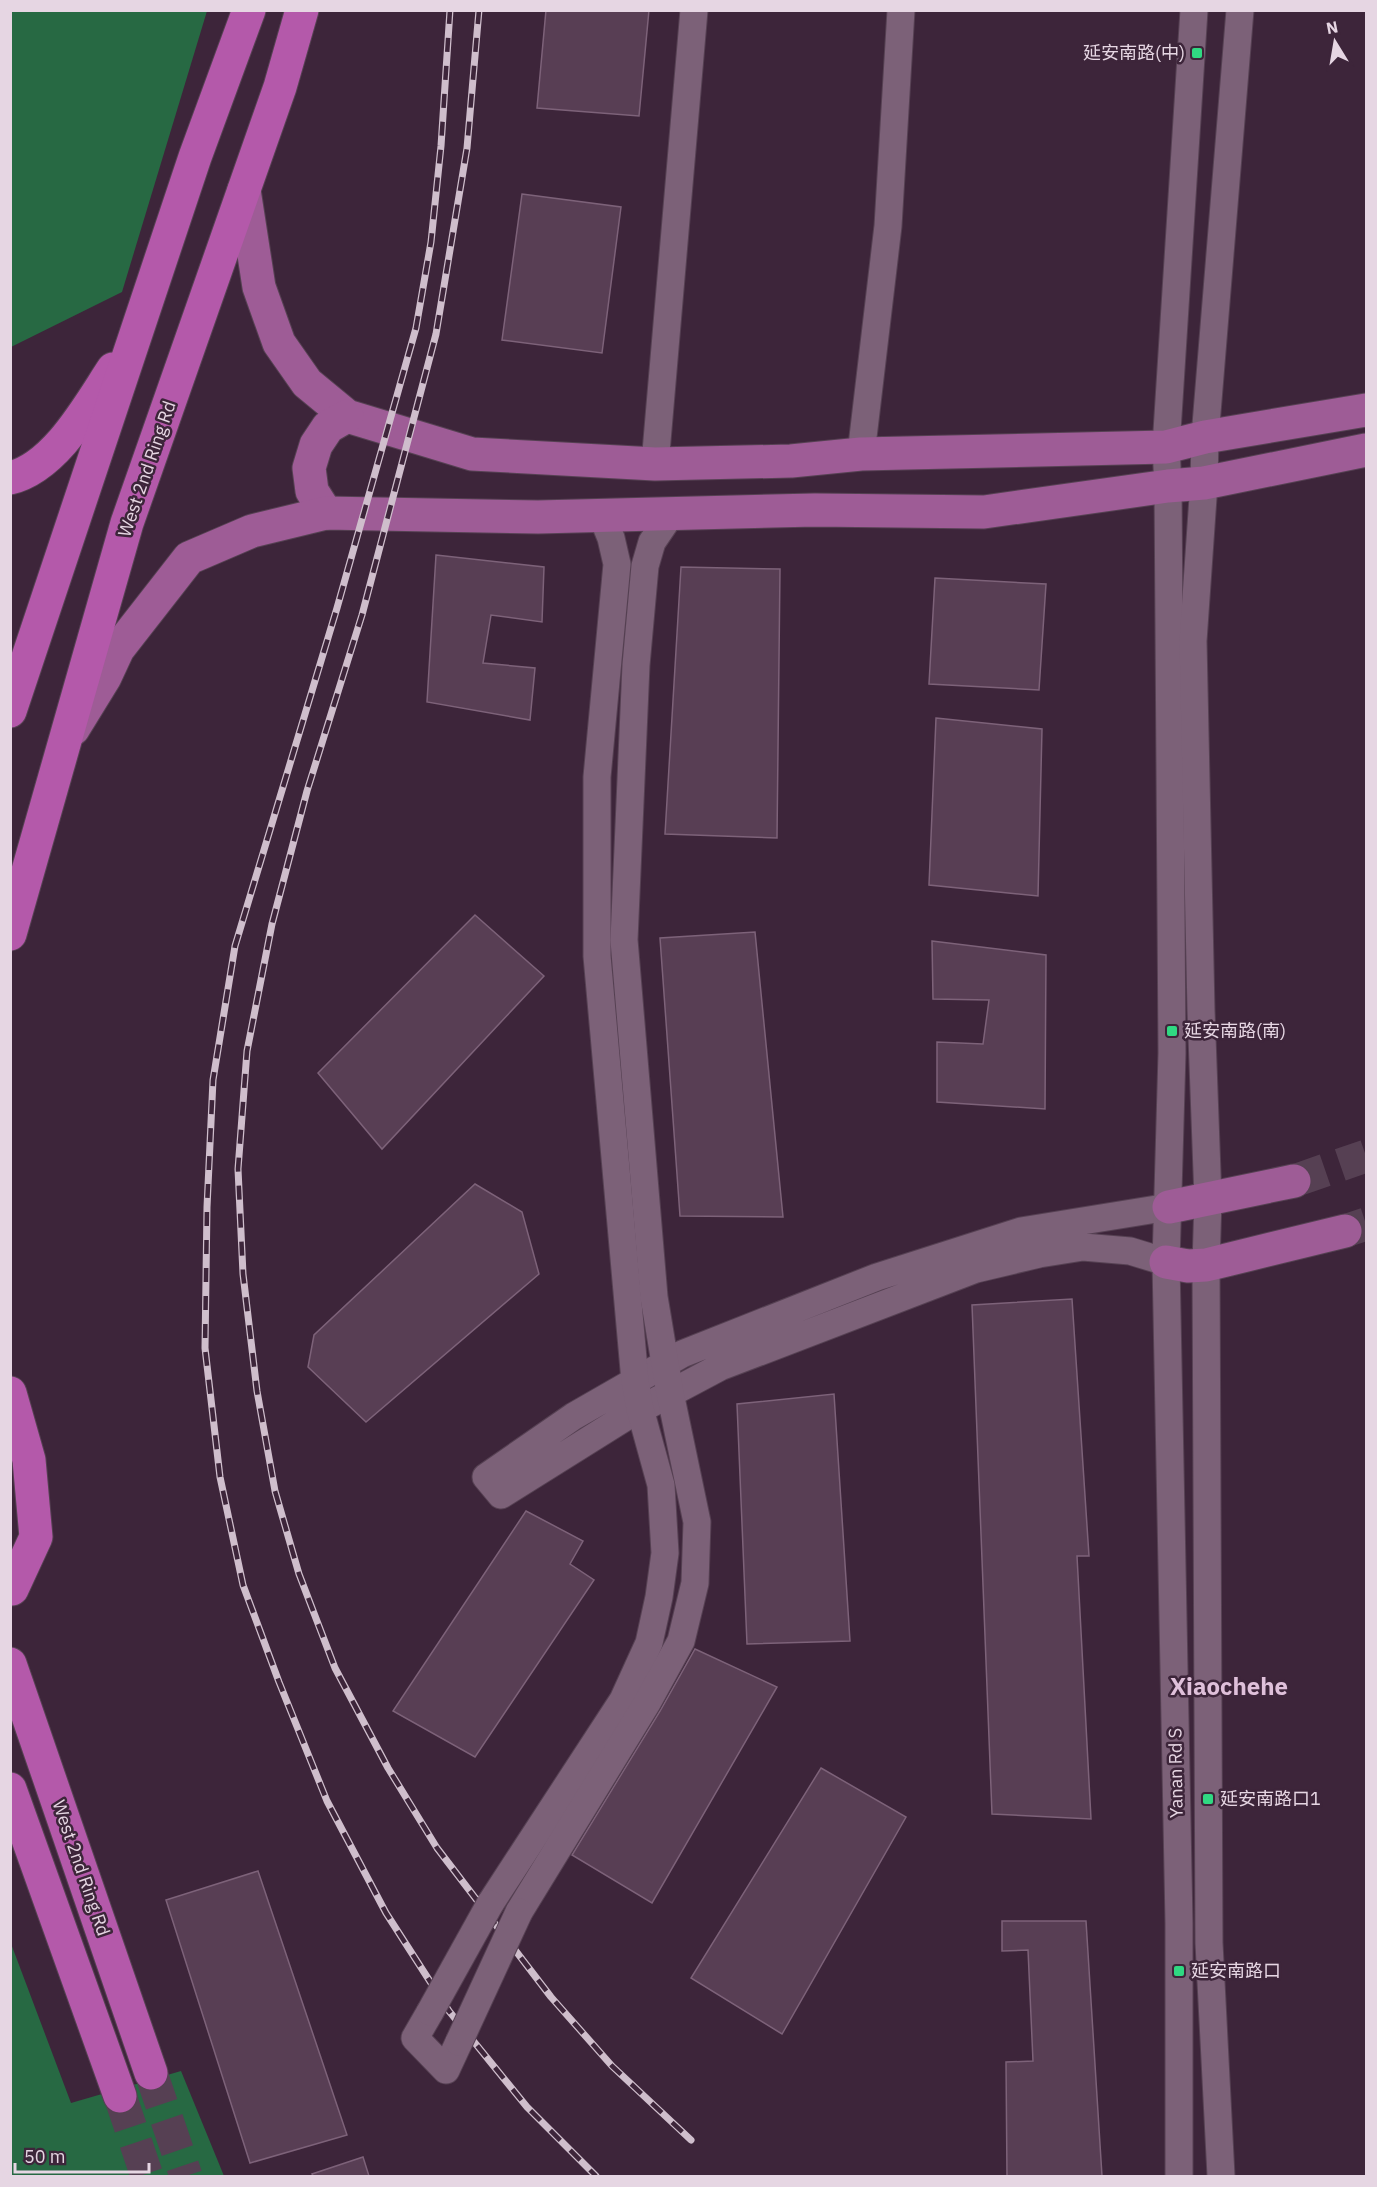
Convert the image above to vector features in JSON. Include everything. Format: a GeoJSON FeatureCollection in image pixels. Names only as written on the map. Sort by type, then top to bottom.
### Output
{"type":"FeatureCollection","features":[{"type":"Feature","properties":{"kind":"highway"},"geometry":{"type":"LineString","coordinates":[[10,711],[195,157],[249,10]]}},
{"type":"Feature","properties":{"kind":"highway","name":"West 2nd Ring Rd"},"geometry":{"type":"LineString","coordinates":[[10,934],[127,523],[280,87],[302,10]]}},
{"type":"Feature","properties":{"kind":"highway"},"geometry":{"type":"LineString","coordinates":[[280,87],[325,10]]}},
{"type":"Feature","properties":{"kind":"highway"},"geometry":{"type":"LineString","coordinates":[[10,478],[20,476],[48,457],[79,422],[138,329]]}},
{"type":"Feature","properties":{"kind":"highway"},"geometry":{"type":"LineString","coordinates":[[10,1393],[29,1460],[36,1537],[12,1589]]}},
{"type":"Feature","properties":{"kind":"highway","name":"West 2nd Ring Rd"},"geometry":{"type":"LineString","coordinates":[[10,1664],[151,2073]]}},
{"type":"Feature","properties":{"kind":"highway"},"geometry":{"type":"LineString","coordinates":[[10,1789],[120,2096]]}},
{"type":"Feature","properties":{"kind":"main road"},"geometry":{"type":"LineString","coordinates":[[244,190],[259,286],[279,343],[307,383],[347,416],[472,454],[655,465],[791,461],[861,454],[1166,447],[1205,437],[1366,410]]}},
{"type":"Feature","properties":{"kind":"main road"},"geometry":{"type":"LineString","coordinates":[[326,513],[312,491],[309,468],[316,445],[328,427],[347,416]]}},
{"type":"Feature","properties":{"kind":"main road"},"geometry":{"type":"LineString","coordinates":[[65,740],[105,677],[118,649],[189,558],[252,531],[326,513],[538,517],[815,510],[984,512],[1204,483],[1366,450]]}},
{"type":"Feature","properties":{"kind":"main road"},"geometry":{"type":"LineString","coordinates":[[1169,1207],[1294,1181]]}},
{"type":"Feature","properties":{"kind":"main road"},"geometry":{"type":"LineString","coordinates":[[1166,1262],[1188,1266],[1206,1265],[1345,1231]]}},
{"type":"Feature","properties":{"kind":"street"},"geometry":{"type":"LineString","coordinates":[[655,465],[694,10]]}},
{"type":"Feature","properties":{"kind":"street"},"geometry":{"type":"LineString","coordinates":[[861,454],[888,226],[901,10]]}},
{"type":"Feature","properties":{"kind":"street","name":"Yanan Rd S"},"geometry":{"type":"LineString","coordinates":[[1179,2176],[1178,1901],[1166,1262],[1172,1042],[1166,447],[1194,10]]}},
{"type":"Feature","properties":{"kind":"street"},"geometry":{"type":"LineString","coordinates":[[1221,2176],[1209,1943],[1206,1265],[1208,1199],[1192,641],[1204,483],[1205,437],[1240,10]]}},
{"type":"Feature","properties":{"kind":"street"},"geometry":{"type":"LineString","coordinates":[[602,516],[611,538],[617,564],[597,777],[597,956],[635,1381],[640,1409],[661,1485],[665,1553],[649,1643],[623,1700],[490,1904],[415,2038],[446,2070],[519,1912],[647,1703],[681,1641],[695,1583],[697,1522],[670,1393],[654,1297],[624,940],[636,665],[645,566],[652,542],[671,514]]}},
{"type":"Feature","properties":{"kind":"street"},"geometry":{"type":"LineString","coordinates":[[1166,1262],[1130,1251],[1083,1247],[976,1269],[720,1367],[640,1409],[501,1495],[486,1477],[574,1416],[682,1354],[877,1277],[1021,1231],[1169,1207]]}},
{"type":"Feature","properties":{"kind":"green space"},"geometry":{"type":"Polygon","coordinates":[[[11,10],[207,11],[122,292],[11,347],[11,10]]]}},
{"type":"Feature","properties":{"kind":"green space"},"geometry":{"type":"Polygon","coordinates":[[[10,1941],[71,2103],[181,2071],[224,2176],[11,2176],[10,1941]]]}},
{"type":"Feature","properties":{"kind":"building"},"geometry":{"type":"Polygon","coordinates":[[[546,10],[649,10],[639,116],[537,108],[546,10]]]}},
{"type":"Feature","properties":{"kind":"building"},"geometry":{"type":"Polygon","coordinates":[[[522,194],[621,207],[602,353],[502,340],[522,194]]]}},
{"type":"Feature","properties":{"kind":"building"},"geometry":{"type":"Polygon","coordinates":[[[436,555],[544,567],[542,622],[491,615],[483,663],[535,668],[530,720],[427,702],[436,555]]]}},
{"type":"Feature","properties":{"kind":"building"},"geometry":{"type":"Polygon","coordinates":[[[681,567],[780,569],[777,838],[665,834],[681,567]]]}},
{"type":"Feature","properties":{"kind":"building"},"geometry":{"type":"Polygon","coordinates":[[[935,578],[1046,584],[1039,690],[929,684],[935,578]]]}},
{"type":"Feature","properties":{"kind":"building"},"geometry":{"type":"Polygon","coordinates":[[[936,718],[1042,729],[1038,896],[929,885],[936,718]]]}},
{"type":"Feature","properties":{"kind":"building"},"geometry":{"type":"Polygon","coordinates":[[[475,915],[544,976],[382,1149],[318,1073],[475,915]]]}},
{"type":"Feature","properties":{"kind":"building"},"geometry":{"type":"Polygon","coordinates":[[[755,932],[783,1217],[680,1216],[660,938],[755,932]]]}},
{"type":"Feature","properties":{"kind":"building"},"geometry":{"type":"Polygon","coordinates":[[[932,941],[1046,955],[1045,1109],[937,1102],[937,1042],[983,1044],[989,1000],[933,999],[932,941]]]}},
{"type":"Feature","properties":{"kind":"building"},"geometry":{"type":"Polygon","coordinates":[[[475,1184],[522,1212],[539,1274],[366,1422],[308,1367],[314,1335],[475,1184]]]}},
{"type":"Feature","properties":{"kind":"building"},"geometry":{"type":"Polygon","coordinates":[[[1072,1299],[1089,1556],[1077,1556],[1091,1819],[992,1814],[972,1305],[1072,1299]]]}},
{"type":"Feature","properties":{"kind":"building"},"geometry":{"type":"Polygon","coordinates":[[[834,1394],[850,1641],[747,1644],[737,1404],[834,1394]]]}},
{"type":"Feature","properties":{"kind":"building"},"geometry":{"type":"Polygon","coordinates":[[[526,1511],[583,1541],[570,1564],[594,1580],[475,1757],[393,1711],[526,1511]]]}},
{"type":"Feature","properties":{"kind":"building"},"geometry":{"type":"Polygon","coordinates":[[[695,1649],[777,1687],[652,1903],[572,1855],[695,1649]]]}},
{"type":"Feature","properties":{"kind":"building"},"geometry":{"type":"Polygon","coordinates":[[[821,1768],[906,1817],[782,2034],[691,1978],[821,1768]]]}},
{"type":"Feature","properties":{"kind":"building"},"geometry":{"type":"Polygon","coordinates":[[[258,1871],[347,2135],[250,2163],[166,1900],[258,1871]]]}},
{"type":"Feature","properties":{"kind":"building"},"geometry":{"type":"Polygon","coordinates":[[[1002,1921],[1086,1921],[1102,2176],[1007,2176],[1006,2062],[1033,2061],[1028,1950],[1002,1951],[1002,1921]]]}},
{"type":"Feature","properties":{"kind":"building"},"geometry":{"type":"Polygon","coordinates":[[[363,2157],[369,2176],[313,2176],[312,2174],[363,2157]]]}},
{"type":"Feature","properties":{"kind":"tunnel"},"geometry":{"type":"LineString","coordinates":[[1294,1181],[1366,1156]]}},
{"type":"Feature","properties":{"kind":"tunnel"},"geometry":{"type":"LineString","coordinates":[[1345,1231],[1366,1224]]}},
{"type":"Feature","properties":{"kind":"tunnel"},"geometry":{"type":"LineString","coordinates":[[151,2073],[186,2176]]}},
{"type":"Feature","properties":{"kind":"tunnel"},"geometry":{"type":"LineString","coordinates":[[120,2096],[147,2176]]}},
{"type":"Feature","properties":{"kind":"railway"},"geometry":{"type":"LineString","coordinates":[[450,10],[441,146],[431,242],[416,328],[337,608],[235,946],[213,1080],[207,1207],[205,1348],[220,1477],[243,1585],[327,1801],[386,1913],[449,2011],[527,2107],[596,2176]]}},
{"type":"Feature","properties":{"kind":"railway"},"geometry":{"type":"LineString","coordinates":[[479,10],[467,148],[436,334],[362,615],[307,791],[272,924],[247,1051],[238,1169],[243,1274],[257,1391],[275,1491],[299,1574],[335,1668],[388,1768],[437,1848],[551,1997],[612,2066],[691,2140]]}},
{"type":"Feature","properties":{"kind":"place","name":"延安南路(中)"},"geometry":{"type":"Point","coordinates":[1197,53]}},
{"type":"Feature","properties":{"kind":"place","name":"延安南路(南)"},"geometry":{"type":"Point","coordinates":[1172,1031]}},
{"type":"Feature","properties":{"kind":"place","name":"延安南路口1"},"geometry":{"type":"Point","coordinates":[1208,1799]}},
{"type":"Feature","properties":{"kind":"place","name":"延安南路口"},"geometry":{"type":"Point","coordinates":[1179,1971]}},
{"type":"Feature","properties":{"kind":"district","name":"Xiaochehe"},"geometry":{"type":"Point","coordinates":[1229,1687]}}]}
